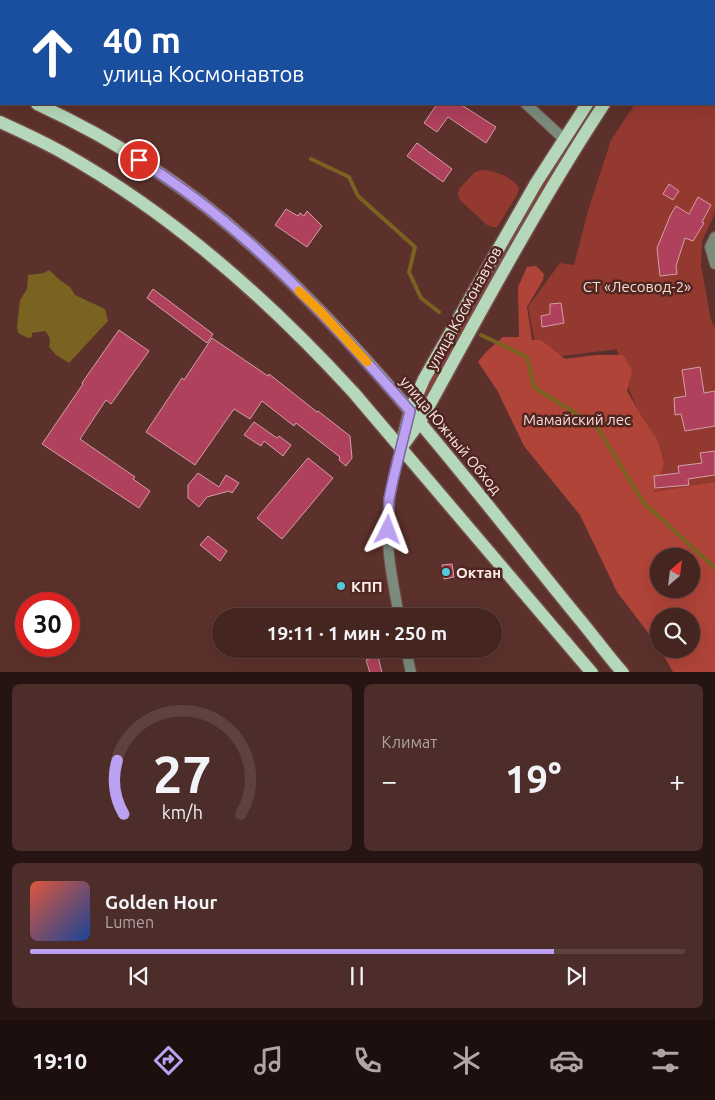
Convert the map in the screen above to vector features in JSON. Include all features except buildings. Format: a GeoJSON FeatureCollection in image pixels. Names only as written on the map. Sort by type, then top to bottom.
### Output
{"type":"FeatureCollection","features":[{"type":"Feature","properties":{"kind":"main road","name":"улица Южный Обход"},"geometry":{"type":"LineString","coordinates":[[39,105],[60,114],[154,169],[199,202],[266,258],[320,311],[420,422],[622,672]]}},
{"type":"Feature","properties":{"kind":"main road","name":"улица Космонавтов"},"geometry":{"type":"LineString","coordinates":[[400,448],[410,411],[424,379],[564,139],[586,105]]}},
{"type":"Feature","properties":{"kind":"main road","name":"улица Космонавтов"},"geometry":{"type":"LineString","coordinates":[[400,448],[420,422],[514,251],[571,154],[603,105]]}},
{"type":"Feature","properties":{"kind":"main road"},"geometry":{"type":"LineString","coordinates":[[0,122],[64,153],[106,178],[183,232],[239,278],[347,386],[592,672]]}},
{"type":"Feature","properties":{"kind":"street"},"geometry":{"type":"LineString","coordinates":[[527,105],[564,139]]}},
{"type":"Feature","properties":{"kind":"street"},"geometry":{"type":"LineString","coordinates":[[715,237],[710,247],[715,264]]}},
{"type":"Feature","properties":{"kind":"street"},"geometry":{"type":"LineString","coordinates":[[398,608],[390,563],[388,530],[389,499],[400,448]]}},
{"type":"Feature","properties":{"kind":"street"},"geometry":{"type":"LineString","coordinates":[[408,658],[411,672]]}},
{"type":"Feature","properties":{"kind":"green space"},"geometry":{"type":"Polygon","coordinates":[[[590,105],[599,105],[421,406],[417,403],[504,246],[590,105]]]}},
{"type":"Feature","properties":{"kind":"green space","name":"СТ «Лесовод-2»"},"geometry":{"type":"Polygon","coordinates":[[[634,105],[715,105],[715,213],[702,241],[701,266],[711,320],[715,328],[715,484],[655,495],[636,406],[624,377],[617,349],[538,359],[528,307],[560,263],[574,265],[588,211],[611,140],[634,105]]]}},
{"type":"Feature","properties":{"kind":"green space"},"geometry":{"type":"Polygon","coordinates":[[[483,170],[503,175],[513,181],[519,188],[517,195],[497,227],[487,225],[460,200],[458,194],[460,188],[475,172],[483,170]]]}},
{"type":"Feature","properties":{"kind":"green space","name":"Мамайский лес"},"geometry":{"type":"Polygon","coordinates":[[[536,266],[544,274],[543,280],[527,307],[532,340],[541,340],[565,359],[596,355],[623,355],[632,370],[627,391],[658,441],[664,464],[654,492],[715,482],[715,672],[673,672],[665,658],[700,658],[700,608],[650,608],[650,635],[617,592],[580,515],[524,446],[497,390],[478,362],[503,337],[519,337],[518,287],[527,267],[536,266]]]}},
{"type":"Feature","properties":{"kind":"shaded area"},"geometry":{"type":"Polygon","coordinates":[[[49,270],[70,287],[75,295],[105,309],[108,321],[69,363],[56,355],[49,347],[50,339],[45,331],[32,333],[32,337],[28,338],[18,333],[20,300],[27,289],[28,275],[44,273],[49,270]]]}},
{"type":"Feature","properties":{"kind":"waterway"},"geometry":{"type":"LineString","coordinates":[[311,159],[349,177],[358,196],[415,247],[409,272],[421,298],[439,312]]}},
{"type":"Feature","properties":{"kind":"waterway"},"geometry":{"type":"LineString","coordinates":[[481,335],[527,357],[534,387],[597,427],[643,502],[715,568]]}},
{"type":"Feature","properties":{"kind":"slow traffic"},"geometry":{"type":"LineString","coordinates":[[299,291],[367,362]]}},
{"type":"Feature","properties":{"kind":"place","name":"Октан"},"geometry":{"type":"Point","coordinates":[446,572]}},
{"type":"Feature","properties":{"kind":"place","name":"КПП"},"geometry":{"type":"Point","coordinates":[341,586]}},
{"type":"Feature","properties":{"kind":"route"},"geometry":{"type":"LineString","coordinates":[[139,160],[199,202],[266,258],[320,311],[410,411],[396,462],[389,499],[388,530]]}}]}
